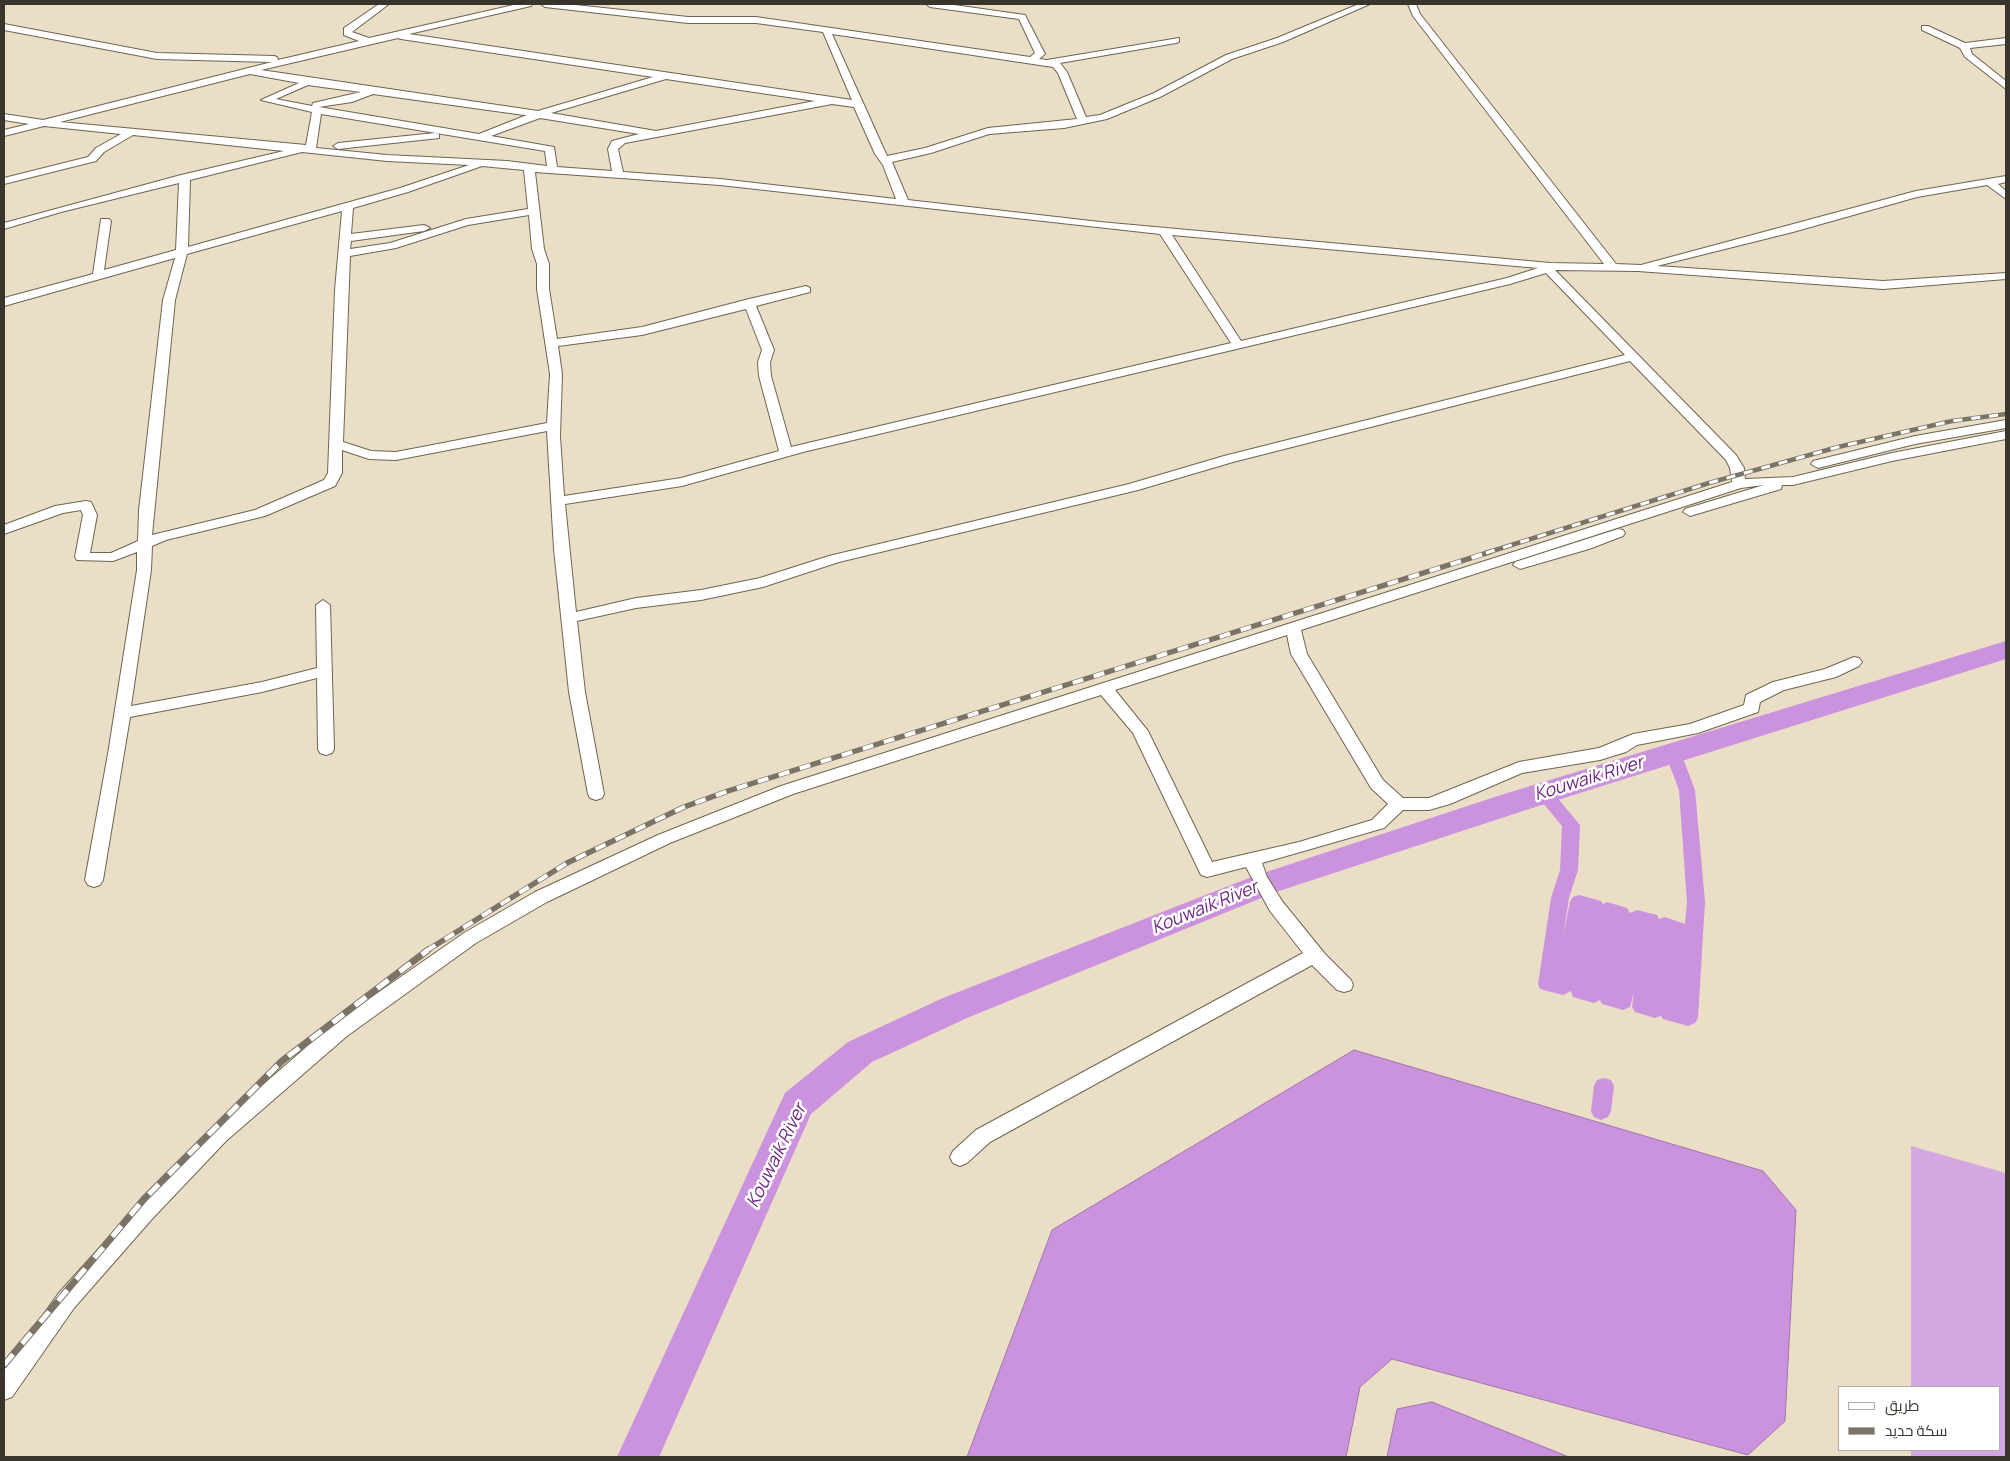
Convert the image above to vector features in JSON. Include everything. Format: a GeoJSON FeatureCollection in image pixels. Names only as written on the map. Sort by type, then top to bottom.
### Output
{"type":"FeatureCollection","features":[{"type":"Feature","properties":{"kind":"street"},"geometry":{"type":"LineString","coordinates":[[368,41],[346,33],[349,28],[385,4]]}},
{"type":"Feature","properties":{"kind":"street"},"geometry":{"type":"LineString","coordinates":[[4,133],[294,59],[528,4]]}},
{"type":"Feature","properties":{"kind":"street"},"geometry":{"type":"LineString","coordinates":[[545,4],[672,19],[756,20],[1034,60],[1056,65],[1062,72],[1083,121]]}},
{"type":"Feature","properties":{"kind":"street"},"geometry":{"type":"LineString","coordinates":[[930,4],[1022,18],[1040,54],[1035,56],[1034,60]]}},
{"type":"Feature","properties":{"kind":"street"},"geometry":{"type":"LineString","coordinates":[[884,160],[926,150],[988,131],[1064,125],[1103,117],[1157,96],[1229,57],[1280,40],[1366,4]]}},
{"type":"Feature","properties":{"kind":"street"},"geometry":{"type":"LineString","coordinates":[[1412,4],[1416,14],[1613,268]]}},
{"type":"Feature","properties":{"kind":"street"},"geometry":{"type":"LineString","coordinates":[[4,27],[157,56],[294,59]]}},
{"type":"Feature","properties":{"kind":"street"},"geometry":{"type":"LineString","coordinates":[[1925,28],[1964,46],[2006,41]]}},
{"type":"Feature","properties":{"kind":"street"},"geometry":{"type":"LineString","coordinates":[[826,30],[858,104],[884,160],[888,164],[904,204]]}},
{"type":"Feature","properties":{"kind":"street"},"geometry":{"type":"LineString","coordinates":[[393,35],[624,71],[668,75],[858,104]]}},
{"type":"Feature","properties":{"kind":"street"},"geometry":{"type":"LineString","coordinates":[[1046,63],[1176,40]]}},
{"type":"Feature","properties":{"kind":"street"},"geometry":{"type":"LineString","coordinates":[[1964,46],[1968,55],[2006,86]]}},
{"type":"Feature","properties":{"kind":"street"},"geometry":{"type":"LineString","coordinates":[[248,71],[303,81],[540,114],[653,134]]}},
{"type":"Feature","properties":{"kind":"street"},"geometry":{"type":"LineString","coordinates":[[480,137],[540,114],[668,75]]}},
{"type":"Feature","properties":{"kind":"street"},"geometry":{"type":"LineString","coordinates":[[303,81],[304,84],[266,100],[550,149],[552,168]]}},
{"type":"Feature","properties":{"kind":"street"},"geometry":{"type":"LineString","coordinates":[[305,107],[352,98],[374,90]]}},
{"type":"Feature","properties":{"kind":"street"},"geometry":{"type":"LineString","coordinates":[[618,173],[613,149],[616,143],[630,137],[832,101]]}},
{"type":"Feature","properties":{"kind":"street"},"geometry":{"type":"LineString","coordinates":[[306,149],[311,147],[317,110]]}},
{"type":"Feature","properties":{"kind":"street"},"geometry":{"type":"LineString","coordinates":[[4,117],[44,124],[387,158],[618,173],[806,191],[904,204],[1549,268],[1638,268],[1883,285],[2006,276]]}},
{"type":"Feature","properties":{"kind":"street"},"geometry":{"type":"LineString","coordinates":[[4,181],[92,159],[100,150],[131,132]]}},
{"type":"Feature","properties":{"kind":"street"},"geometry":{"type":"LineString","coordinates":[[4,226],[282,152],[457,134]]}},
{"type":"Feature","properties":{"kind":"street"},"geometry":{"type":"LineString","coordinates":[[4,302],[404,190],[486,163]]}},
{"type":"Feature","properties":{"kind":"street"},"geometry":{"type":"LineString","coordinates":[[529,168],[538,249],[543,264],[543,289],[556,374],[554,426],[557,501],[569,618],[577,692],[596,794]]}},
{"type":"Feature","properties":{"kind":"street"},"geometry":{"type":"LineString","coordinates":[[94,880],[144,570],[146,510],[169,300],[182,253],[185,177]]}},
{"type":"Feature","properties":{"kind":"street"},"geometry":{"type":"LineString","coordinates":[[1638,268],[1789,230],[1916,194],[2006,179]]}},
{"type":"Feature","properties":{"kind":"street"},"geometry":{"type":"LineString","coordinates":[[1990,182],[2006,196]]}},
{"type":"Feature","properties":{"kind":"street"},"geometry":{"type":"LineString","coordinates":[[4,530],[60,509],[86,506],[90,516],[82,557],[113,558],[145,543],[260,512],[330,483],[336,473],[340,310],[348,206]]}},
{"type":"Feature","properties":{"kind":"street"},"geometry":{"type":"LineString","coordinates":[[346,238],[534,211]]}},
{"type":"Feature","properties":{"kind":"street"},"geometry":{"type":"LineString","coordinates":[[98,276],[105,221]]}},
{"type":"Feature","properties":{"kind":"street"},"geometry":{"type":"LineString","coordinates":[[344,253],[392,246],[466,222]]}},
{"type":"Feature","properties":{"kind":"street"},"geometry":{"type":"LineString","coordinates":[[1163,230],[1238,345]]}},
{"type":"Feature","properties":{"kind":"street"},"geometry":{"type":"LineString","coordinates":[[1669,260],[1666,262],[1668,266],[1684,272]]}},
{"type":"Feature","properties":{"kind":"street"},"geometry":{"type":"LineString","coordinates":[[557,501],[682,482],[786,453],[1510,281],[1549,268]]}},
{"type":"Feature","properties":{"kind":"street"},"geometry":{"type":"LineString","coordinates":[[1549,268],[1632,357],[1731,458],[1737,468],[1739,484]]}},
{"type":"Feature","properties":{"kind":"street"},"geometry":{"type":"LineString","coordinates":[[552,344],[642,330],[806,290]]}},
{"type":"Feature","properties":{"kind":"street"},"geometry":{"type":"LineString","coordinates":[[749,303],[768,350],[764,362],[765,376],[786,453]]}},
{"type":"Feature","properties":{"kind":"street"},"geometry":{"type":"LineString","coordinates":[[569,618],[636,603],[701,596],[763,582],[834,559],[1133,487],[1229,459],[1346,431],[1632,357]]}},
{"type":"Feature","properties":{"kind":"street"},"geometry":{"type":"LineString","coordinates":[[4,1389],[66,1301],[145,1212],[219,1135],[340,1030],[470,938],[541,897],[664,839],[787,790],[1104,687],[1739,484],[1758,481],[1852,454],[2006,424]]}},
{"type":"Feature","properties":{"kind":"street"},"geometry":{"type":"LineString","coordinates":[[337,445],[352,448],[369,455],[396,456],[554,426]]}},
{"type":"Feature","properties":{"kind":"street"},"geometry":{"type":"LineString","coordinates":[[1480,567],[1495,569],[1512,567],[1584,546],[1634,527],[1793,481],[1892,457],[2006,436]]}},
{"type":"Feature","properties":{"kind":"street"},"geometry":{"type":"LineString","coordinates":[[1758,481],[1793,481]]}},
{"type":"Feature","properties":{"kind":"street"},"geometry":{"type":"LineString","coordinates":[[1610,525],[1634,527]]}},
{"type":"Feature","properties":{"kind":"street"},"geometry":{"type":"LineString","coordinates":[[323,605],[326,749]]}},
{"type":"Feature","properties":{"kind":"street"},"geometry":{"type":"LineString","coordinates":[[1293,627],[1299,654],[1304,663],[1377,784],[1399,804],[1429,804],[1444,800],[1520,768],[1600,754],[1620,748],[1632,740],[1692,729],[1752,708],[1752,699],[1779,686],[1830,674],[1854,662]]}},
{"type":"Feature","properties":{"kind":"street"},"geometry":{"type":"LineString","coordinates":[[122,713],[262,687],[325,671]]}},
{"type":"Feature","properties":{"kind":"street"},"geometry":{"type":"LineString","coordinates":[[1104,687],[1140,732],[1207,870],[1299,848],[1378,824],[1399,804]]}},
{"type":"Feature","properties":{"kind":"street"},"geometry":{"type":"LineString","coordinates":[[1252,859],[1259,878],[1276,906],[1315,955],[1344,985]]}},
{"type":"Feature","properties":{"kind":"street"},"geometry":{"type":"LineString","coordinates":[[960,1157],[991,1132],[1315,955]]}},
{"type":"Feature","properties":{"kind":"shaded area"},"geometry":{"type":"Polygon","coordinates":[[[1354,1050],[1763,1171],[1796,1210],[1785,1421],[1748,1455],[1392,1359],[1360,1387],[1346,1457],[967,1457],[1052,1230],[1354,1050]]]}},
{"type":"Feature","properties":{"kind":"shaded area"},"geometry":{"type":"Polygon","coordinates":[[[1911,1146],[2006,1173],[2006,1457],[1911,1457],[1911,1451],[2000,1451],[2000,1386],[1911,1386],[1911,1146]]]}},
{"type":"Feature","properties":{"kind":"shaded area"},"geometry":{"type":"Polygon","coordinates":[[[1432,1402],[1569,1457],[1387,1457],[1397,1409],[1432,1402]]]}},
{"type":"Feature","properties":{"kind":"waterway","name":"Kouwaik River"},"geometry":{"type":"LineString","coordinates":[[638,1457],[798,1104],[860,1052],[955,1008],[1265,884],[1515,802],[2006,650]]}},
{"type":"Feature","properties":{"kind":"waterway"},"geometry":{"type":"LineString","coordinates":[[1544,793],[1571,825],[1569,870],[1560,898],[1547,984],[1563,988],[1579,902],[1595,906],[1580,992],[1594,995],[1607,909],[1621,913],[1609,999],[1623,1002],[1637,917],[1651,920],[1642,1007],[1655,1010],[1665,924],[1678,927],[1670,1014],[1688,1018],[1696,902],[1687,790],[1673,753]]}},
{"type":"Feature","properties":{"kind":"waterway"},"geometry":{"type":"LineString","coordinates":[[1601,1111],[1604,1086]]}},
{"type":"Feature","properties":{"kind":"railway"},"geometry":{"type":"LineString","coordinates":[[1486,553],[1709,483],[1838,447],[1952,421],[2006,414]]}},
{"type":"Feature","properties":{"kind":"railway"},"geometry":{"type":"LineString","coordinates":[[426,951],[567,863],[684,807],[728,791],[1490,552]]}},
{"type":"Feature","properties":{"kind":"railway"},"geometry":{"type":"LineString","coordinates":[[4,1365],[144,1199],[282,1061],[428,950]]}}]}
